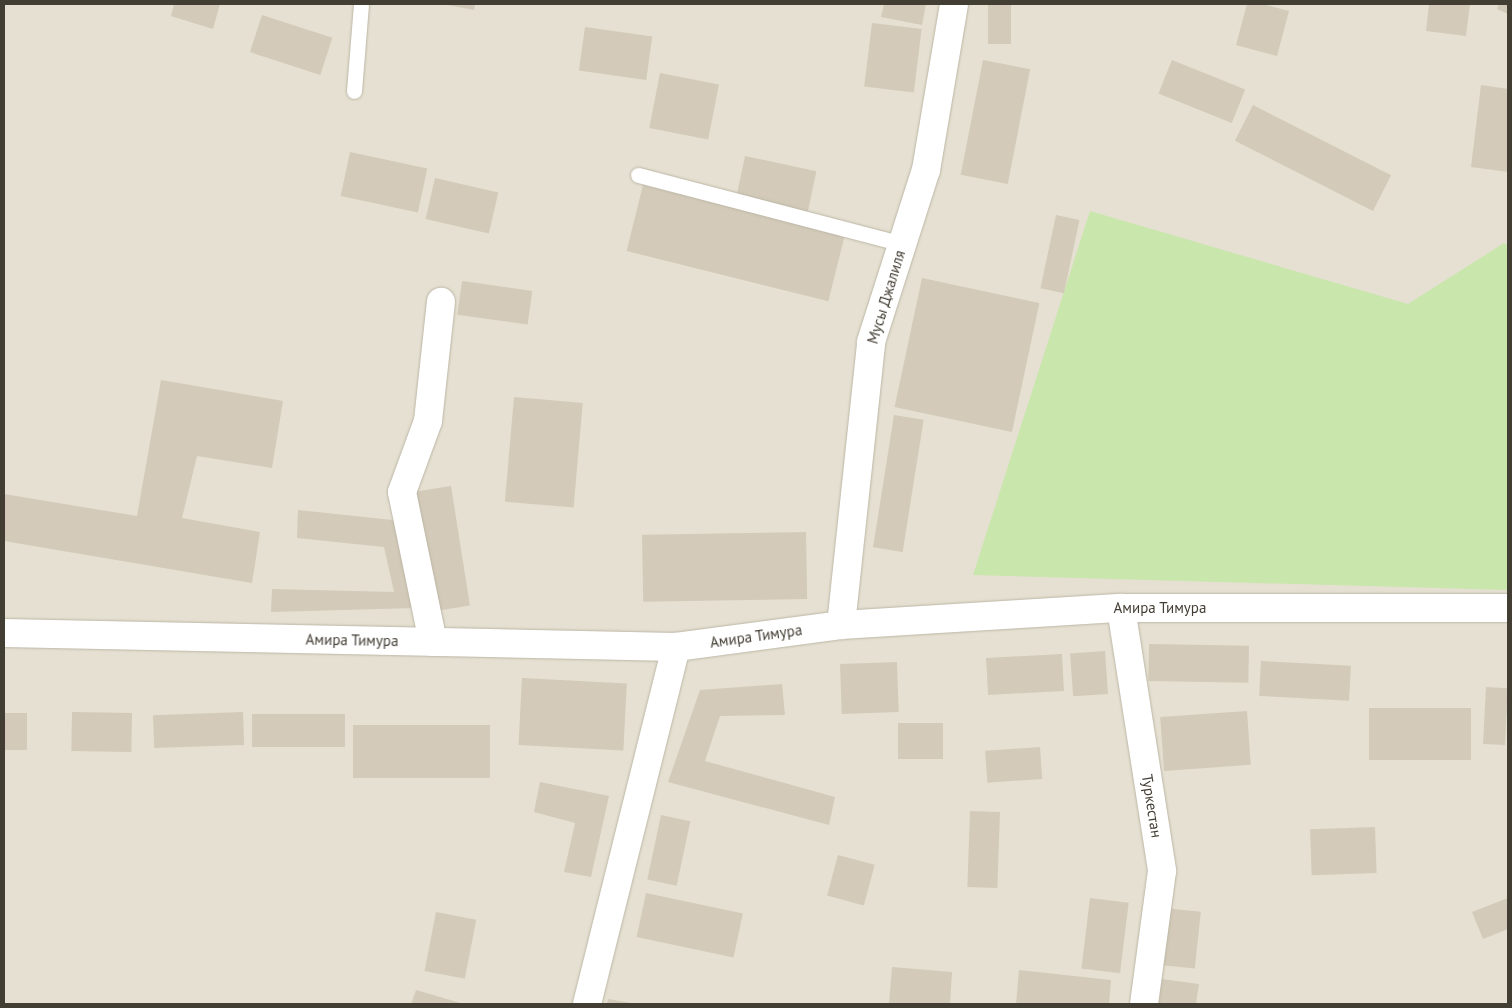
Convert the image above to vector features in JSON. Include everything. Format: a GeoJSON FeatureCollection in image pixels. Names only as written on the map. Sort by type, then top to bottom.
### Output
{"type":"FeatureCollection","features":[{"type":"Feature","properties":{"kind":"street","name":"Мусы Джалиля"},"geometry":{"type":"LineString","coordinates":[[841,625],[871,342],[926,170],[954,4]]}},
{"type":"Feature","properties":{"kind":"street"},"geometry":{"type":"LineString","coordinates":[[433,642],[402,492],[428,421],[441,302]]}},
{"type":"Feature","properties":{"kind":"street","name":"Амира Тимура"},"geometry":{"type":"LineString","coordinates":[[4,633],[676,647],[841,625],[1121,608],[1508,608]]}},
{"type":"Feature","properties":{"kind":"street","name":"Туркестан"},"geometry":{"type":"LineString","coordinates":[[1121,608],[1162,871],[1144,1004]]}},
{"type":"Feature","properties":{"kind":"street"},"geometry":{"type":"LineString","coordinates":[[587,1004],[676,647]]}},
{"type":"Feature","properties":{"kind":"lane"},"geometry":{"type":"LineString","coordinates":[[354,91],[361,4]]}},
{"type":"Feature","properties":{"kind":"lane"},"geometry":{"type":"LineString","coordinates":[[638,174],[902,244]]}},
{"type":"Feature","properties":{"kind":"shaded area"},"geometry":{"type":"Polygon","coordinates":[[[4,4],[1508,4],[1508,1004],[4,1004],[4,4]]]}},
{"type":"Feature","properties":{"kind":"green space"},"geometry":{"type":"Polygon","coordinates":[[[1090,211],[1408,304],[1504,243],[1508,245],[1508,590],[973,575],[1090,211]]]}},
{"type":"Feature","properties":{"kind":"building"},"geometry":{"type":"Polygon","coordinates":[[[174,4],[220,4],[213,29],[171,16],[174,4]]]}},
{"type":"Feature","properties":{"kind":"building"},"geometry":{"type":"Polygon","coordinates":[[[443,4],[475,4],[474,10],[443,4]]]}},
{"type":"Feature","properties":{"kind":"building"},"geometry":{"type":"Polygon","coordinates":[[[884,4],[926,4],[922,25],[881,17],[884,4]]]}},
{"type":"Feature","properties":{"kind":"building"},"geometry":{"type":"Polygon","coordinates":[[[988,4],[1011,4],[1011,44],[988,44],[988,4]]]}},
{"type":"Feature","properties":{"kind":"building"},"geometry":{"type":"Polygon","coordinates":[[[1247,4],[1262,4],[1289,11],[1277,56],[1236,45],[1247,4]]]}},
{"type":"Feature","properties":{"kind":"building"},"geometry":{"type":"Polygon","coordinates":[[[1429,4],[1470,4],[1466,36],[1426,31],[1429,4]]]}},
{"type":"Feature","properties":{"kind":"building"},"geometry":{"type":"Polygon","coordinates":[[[1499,4],[1508,4],[1508,14],[1497,9],[1499,4]]]}},
{"type":"Feature","properties":{"kind":"building"},"geometry":{"type":"Polygon","coordinates":[[[262,15],[332,38],[320,75],[250,52],[262,15]]]}},
{"type":"Feature","properties":{"kind":"building"},"geometry":{"type":"Polygon","coordinates":[[[872,23],[922,29],[914,93],[864,87],[872,23]]]}},
{"type":"Feature","properties":{"kind":"building"},"geometry":{"type":"Polygon","coordinates":[[[585,27],[652,36],[646,80],[579,71],[585,27]]]}},
{"type":"Feature","properties":{"kind":"building"},"geometry":{"type":"Polygon","coordinates":[[[983,60],[1030,69],[1008,184],[961,175],[983,60]]]}},
{"type":"Feature","properties":{"kind":"building"},"geometry":{"type":"Polygon","coordinates":[[[1172,60],[1245,90],[1232,123],[1159,93],[1172,60]]]}},
{"type":"Feature","properties":{"kind":"building"},"geometry":{"type":"Polygon","coordinates":[[[660,73],[719,84],[708,139],[649,128],[660,73]]]}},
{"type":"Feature","properties":{"kind":"building"},"geometry":{"type":"Polygon","coordinates":[[[1481,85],[1508,89],[1508,172],[1471,167],[1481,85]]]}},
{"type":"Feature","properties":{"kind":"building"},"geometry":{"type":"Polygon","coordinates":[[[1253,105],[1391,175],[1373,211],[1235,141],[1253,105]]]}},
{"type":"Feature","properties":{"kind":"building"},"geometry":{"type":"Polygon","coordinates":[[[350,152],[427,168],[418,212],[341,196],[350,152]]]}},
{"type":"Feature","properties":{"kind":"building"},"geometry":{"type":"Polygon","coordinates":[[[745,156],[816,171],[808,211],[736,196],[745,156]]]}},
{"type":"Feature","properties":{"kind":"building"},"geometry":{"type":"Polygon","coordinates":[[[435,178],[498,193],[489,234],[426,219],[435,178]]]}},
{"type":"Feature","properties":{"kind":"building"},"geometry":{"type":"Polygon","coordinates":[[[643,185],[845,235],[828,301],[627,251],[643,185]]]}},
{"type":"Feature","properties":{"kind":"building"},"geometry":{"type":"Polygon","coordinates":[[[1056,215],[1079,220],[1064,293],[1040,288],[1056,215]]]}},
{"type":"Feature","properties":{"kind":"building"},"geometry":{"type":"Polygon","coordinates":[[[922,278],[1039,303],[1012,432],[895,407],[922,278]]]}},
{"type":"Feature","properties":{"kind":"building"},"geometry":{"type":"Polygon","coordinates":[[[462,281],[532,291],[528,325],[457,315],[462,281]]]}},
{"type":"Feature","properties":{"kind":"building"},"geometry":{"type":"Polygon","coordinates":[[[161,380],[283,401],[272,468],[197,456],[182,518],[260,532],[252,583],[4,541],[4,494],[137,516],[161,380]]]}},
{"type":"Feature","properties":{"kind":"building"},"geometry":{"type":"Polygon","coordinates":[[[514,397],[583,403],[574,508],[505,502],[514,397]]]}},
{"type":"Feature","properties":{"kind":"building"},"geometry":{"type":"Polygon","coordinates":[[[894,415],[924,420],[903,552],[873,547],[894,415]]]}},
{"type":"Feature","properties":{"kind":"building"},"geometry":{"type":"Polygon","coordinates":[[[451,486],[470,606],[430,612],[411,492],[451,486]]]}},
{"type":"Feature","properties":{"kind":"building"},"geometry":{"type":"Polygon","coordinates":[[[298,510],[402,521],[415,608],[271,612],[272,589],[394,592],[384,547],[297,538],[298,510]]]}},
{"type":"Feature","properties":{"kind":"building"},"geometry":{"type":"Polygon","coordinates":[[[806,532],[807,599],[643,602],[642,535],[806,532]]]}},
{"type":"Feature","properties":{"kind":"building"},"geometry":{"type":"Polygon","coordinates":[[[1149,644],[1249,646],[1248,683],[1148,681],[1149,644]]]}},
{"type":"Feature","properties":{"kind":"building"},"geometry":{"type":"Polygon","coordinates":[[[1105,651],[1108,694],[1073,696],[1070,653],[1105,651]]]}},
{"type":"Feature","properties":{"kind":"building"},"geometry":{"type":"Polygon","coordinates":[[[1062,654],[1064,691],[988,695],[986,658],[1062,654]]]}},
{"type":"Feature","properties":{"kind":"building"},"geometry":{"type":"Polygon","coordinates":[[[1261,661],[1351,666],[1349,701],[1259,696],[1261,661]]]}},
{"type":"Feature","properties":{"kind":"building"},"geometry":{"type":"Polygon","coordinates":[[[897,662],[899,712],[842,714],[840,664],[897,662]]]}},
{"type":"Feature","properties":{"kind":"building"},"geometry":{"type":"Polygon","coordinates":[[[522,678],[627,683],[623,750],[518,745],[522,678]]]}},
{"type":"Feature","properties":{"kind":"building"},"geometry":{"type":"Polygon","coordinates":[[[782,684],[785,715],[720,716],[705,761],[835,797],[829,825],[668,782],[700,690],[782,684]]]}},
{"type":"Feature","properties":{"kind":"building"},"geometry":{"type":"Polygon","coordinates":[[[1486,687],[1508,688],[1505,745],[1483,744],[1486,687]]]}},
{"type":"Feature","properties":{"kind":"building"},"geometry":{"type":"Polygon","coordinates":[[[1369,708],[1471,708],[1471,760],[1369,760],[1369,708]]]}},
{"type":"Feature","properties":{"kind":"building"},"geometry":{"type":"Polygon","coordinates":[[[1247,711],[1251,765],[1164,771],[1160,717],[1247,711]]]}},
{"type":"Feature","properties":{"kind":"building"},"geometry":{"type":"Polygon","coordinates":[[[72,712],[132,713],[131,752],[71,751],[72,712]]]}},
{"type":"Feature","properties":{"kind":"building"},"geometry":{"type":"Polygon","coordinates":[[[243,712],[244,745],[154,748],[153,715],[243,712]]]}},
{"type":"Feature","properties":{"kind":"building"},"geometry":{"type":"Polygon","coordinates":[[[4,713],[27,713],[27,750],[4,750],[4,713]]]}},
{"type":"Feature","properties":{"kind":"building"},"geometry":{"type":"Polygon","coordinates":[[[252,714],[345,714],[345,747],[252,747],[252,714]]]}},
{"type":"Feature","properties":{"kind":"building"},"geometry":{"type":"Polygon","coordinates":[[[898,723],[943,723],[943,759],[898,759],[898,723]]]}},
{"type":"Feature","properties":{"kind":"building"},"geometry":{"type":"Polygon","coordinates":[[[353,725],[490,725],[490,778],[353,778],[353,725]]]}},
{"type":"Feature","properties":{"kind":"building"},"geometry":{"type":"Polygon","coordinates":[[[1040,747],[1042,779],[987,783],[985,751],[1040,747]]]}},
{"type":"Feature","properties":{"kind":"building"},"geometry":{"type":"Polygon","coordinates":[[[540,782],[609,796],[591,877],[564,872],[575,823],[534,812],[540,782]]]}},
{"type":"Feature","properties":{"kind":"building"},"geometry":{"type":"Polygon","coordinates":[[[970,811],[1000,812],[997,888],[967,887],[970,811]]]}},
{"type":"Feature","properties":{"kind":"building"},"geometry":{"type":"Polygon","coordinates":[[[661,815],[690,821],[677,886],[647,880],[661,815]]]}},
{"type":"Feature","properties":{"kind":"building"},"geometry":{"type":"Polygon","coordinates":[[[1375,827],[1377,873],[1312,875],[1310,829],[1375,827]]]}},
{"type":"Feature","properties":{"kind":"building"},"geometry":{"type":"Polygon","coordinates":[[[838,855],[875,865],[864,905],[827,896],[838,855]]]}},
{"type":"Feature","properties":{"kind":"building"},"geometry":{"type":"Polygon","coordinates":[[[646,893],[743,914],[733,958],[637,937],[646,893]]]}},
{"type":"Feature","properties":{"kind":"building"},"geometry":{"type":"Polygon","coordinates":[[[1090,898],[1129,903],[1120,973],[1081,968],[1090,898]]]}},
{"type":"Feature","properties":{"kind":"building"},"geometry":{"type":"Polygon","coordinates":[[[1508,898],[1508,929],[1483,939],[1472,912],[1508,898]]]}},
{"type":"Feature","properties":{"kind":"building"},"geometry":{"type":"Polygon","coordinates":[[[1164,908],[1201,912],[1195,969],[1158,965],[1164,908]]]}},
{"type":"Feature","properties":{"kind":"building"},"geometry":{"type":"Polygon","coordinates":[[[436,912],[476,920],[465,979],[425,971],[436,912]]]}},
{"type":"Feature","properties":{"kind":"building"},"geometry":{"type":"Polygon","coordinates":[[[892,967],[952,972],[950,1004],[889,1004],[892,967]]]}},
{"type":"Feature","properties":{"kind":"building"},"geometry":{"type":"Polygon","coordinates":[[[1019,970],[1111,980],[1109,1004],[1016,1004],[1019,970]]]}},
{"type":"Feature","properties":{"kind":"building"},"geometry":{"type":"Polygon","coordinates":[[[1161,979],[1199,984],[1196,1004],[1157,1004],[1161,979]]]}},
{"type":"Feature","properties":{"kind":"building"},"geometry":{"type":"Polygon","coordinates":[[[416,990],[464,1004],[411,1004],[416,990]]]}},
{"type":"Feature","properties":{"kind":"building"},"geometry":{"type":"Polygon","coordinates":[[[608,999],[631,1003],[631,1004],[607,1004],[608,999]]]}}]}
